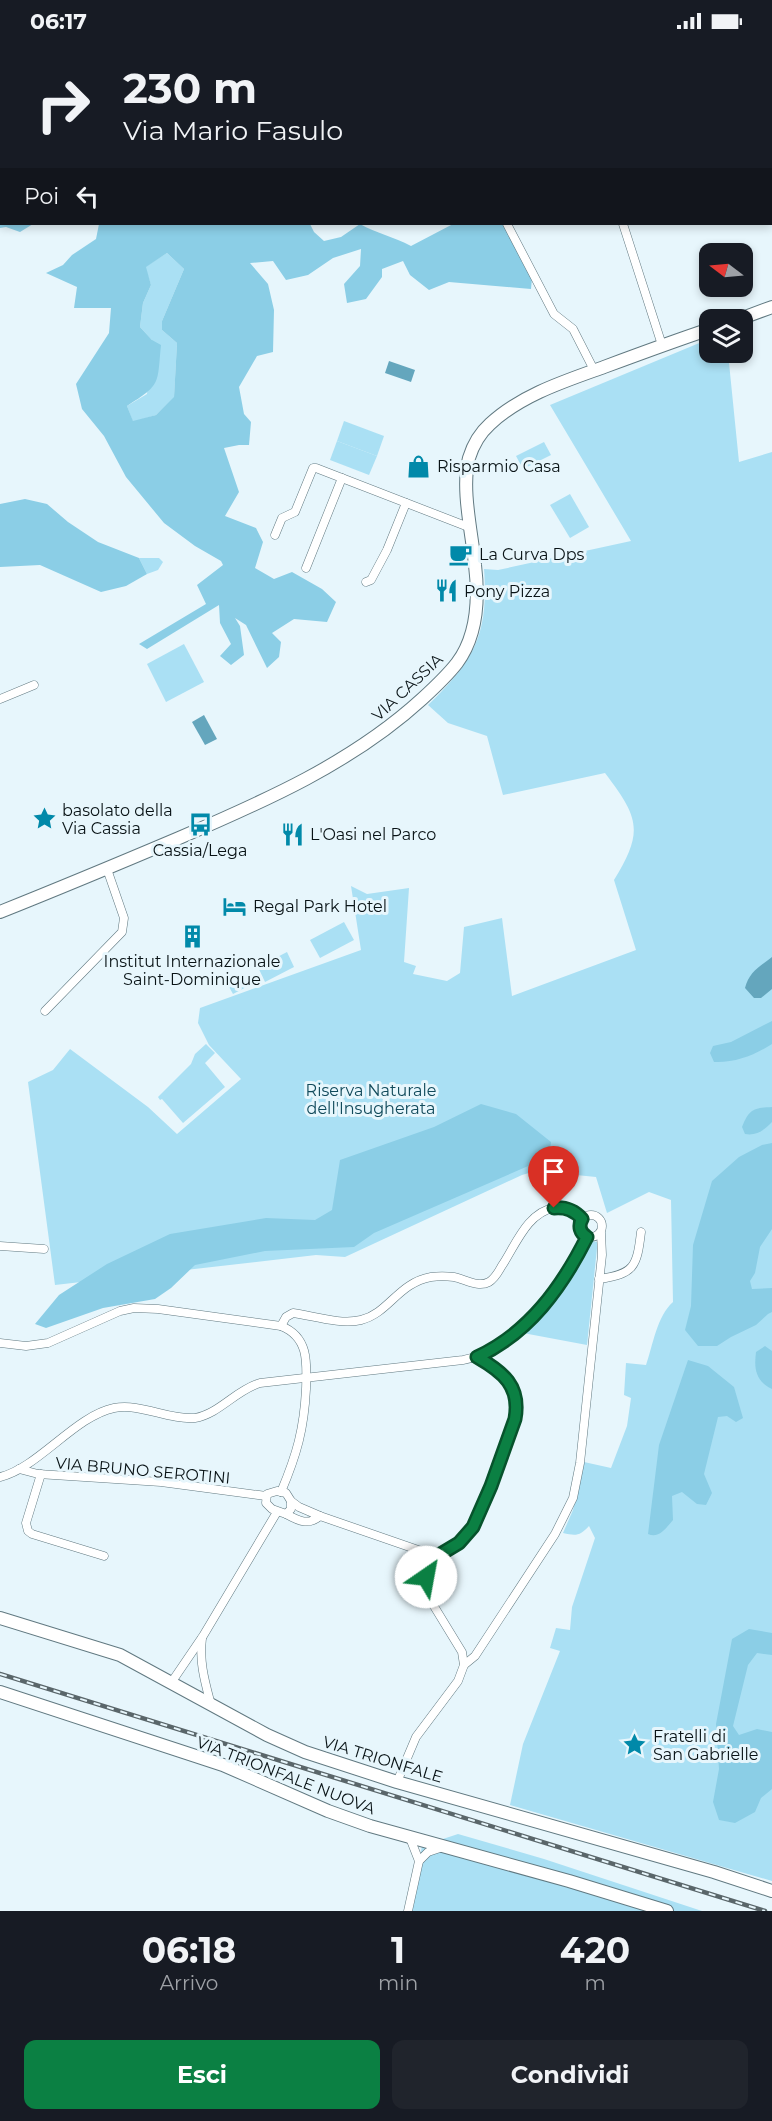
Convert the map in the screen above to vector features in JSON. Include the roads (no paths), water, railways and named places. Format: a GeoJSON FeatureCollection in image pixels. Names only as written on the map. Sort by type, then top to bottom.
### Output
{"type":"FeatureCollection","features":[{"type":"Feature","properties":{"kind":"main road"},"geometry":{"type":"LineString","coordinates":[[753,314],[772,307]]}},
{"type":"Feature","properties":{"kind":"main road","name":"VIA CASSIA"},"geometry":{"type":"LineString","coordinates":[[0,912],[230,816],[318,773],[381,734],[427,694],[457,663],[472,635],[476,611],[477,579],[466,472],[473,447],[485,429],[499,417],[535,395],[594,370],[699,333]]}},
{"type":"Feature","properties":{"kind":"main road","name":"VIA TRIONFALE"},"geometry":{"type":"LineString","coordinates":[[0,1618],[108,1651],[267,1735],[305,1752],[398,1782],[714,1872],[772,1891]]}},
{"type":"Feature","properties":{"kind":"main road","name":"VIA TRIONFALE NUOVA"},"geometry":{"type":"LineString","coordinates":[[0,1692],[223,1765],[328,1812],[667,1911]]}},
{"type":"Feature","properties":{"kind":"street"},"geometry":{"type":"LineString","coordinates":[[508,225],[555,315],[573,329],[594,370]]}},
{"type":"Feature","properties":{"kind":"street"},"geometry":{"type":"LineString","coordinates":[[623,225],[663,345]]}},
{"type":"Feature","properties":{"kind":"street"},"geometry":{"type":"LineString","coordinates":[[274,535],[282,518],[295,512],[313,468],[471,528]]}},
{"type":"Feature","properties":{"kind":"street"},"geometry":{"type":"LineString","coordinates":[[306,568],[342,478]]}},
{"type":"Feature","properties":{"kind":"street"},"geometry":{"type":"LineString","coordinates":[[366,582],[371,580],[387,550],[406,503]]}},
{"type":"Feature","properties":{"kind":"street"},"geometry":{"type":"LineString","coordinates":[[0,699],[34,685]]}},
{"type":"Feature","properties":{"kind":"street"},"geometry":{"type":"LineString","coordinates":[[45,1011],[122,932],[124,918],[107,869]]}},
{"type":"Feature","properties":{"kind":"street"},"geometry":{"type":"LineString","coordinates":[[281,1326],[286,1317],[293,1313],[344,1321],[364,1319],[379,1311],[409,1285],[429,1278],[450,1276],[477,1284],[488,1283],[496,1276],[528,1224],[536,1216],[547,1209],[562,1208],[574,1211],[582,1219]]}},
{"type":"Feature","properties":{"kind":"street"},"geometry":{"type":"LineString","coordinates":[[464,1665],[475,1656],[555,1534],[573,1498],[580,1463],[602,1251],[602,1222],[597,1216],[589,1215],[582,1219],[580,1229],[587,1237],[595,1238],[601,1233]]}},
{"type":"Feature","properties":{"kind":"street"},"geometry":{"type":"LineString","coordinates":[[599,1279],[621,1275],[633,1267],[639,1254],[641,1232]]}},
{"type":"Feature","properties":{"kind":"street"},"geometry":{"type":"LineString","coordinates":[[0,1477],[19,1469],[90,1419],[110,1409],[129,1407],[195,1418],[206,1415],[254,1385],[477,1357],[513,1335],[541,1309],[567,1275],[587,1237]]}},
{"type":"Feature","properties":{"kind":"street"},"geometry":{"type":"LineString","coordinates":[[0,1246],[44,1249]]}},
{"type":"Feature","properties":{"kind":"street"},"geometry":{"type":"LineString","coordinates":[[0,1343],[26,1346],[48,1343],[131,1308],[153,1308],[281,1326],[293,1332],[302,1342],[306,1355],[306,1377],[301,1436],[281,1491]]}},
{"type":"Feature","properties":{"kind":"street"},"geometry":{"type":"LineString","coordinates":[[429,1561],[459,1543],[473,1527],[491,1486],[515,1419],[516,1403],[510,1384],[497,1369],[477,1357]]}},
{"type":"Feature","properties":{"kind":"street","name":"VIA BRUNO SEROTINI"},"geometry":{"type":"LineString","coordinates":[[19,1469],[41,1474],[162,1482],[266,1496]]}},
{"type":"Feature","properties":{"kind":"street"},"geometry":{"type":"LineString","coordinates":[[41,1474],[26,1523],[28,1531],[104,1556]]}},
{"type":"Feature","properties":{"kind":"street"},"geometry":{"type":"LineString","coordinates":[[320,1516],[307,1522],[297,1520],[267,1505],[266,1496],[271,1492],[281,1491],[299,1507],[428,1555],[426,1583],[429,1598],[462,1652],[464,1665],[458,1681],[416,1737],[398,1782]]}},
{"type":"Feature","properties":{"kind":"street"},"geometry":{"type":"LineString","coordinates":[[171,1683],[282,1513],[291,1509],[291,1501]]}},
{"type":"Feature","properties":{"kind":"street"},"geometry":{"type":"LineString","coordinates":[[203,1636],[200,1658],[211,1705]]}},
{"type":"Feature","properties":{"kind":"street"},"geometry":{"type":"LineString","coordinates":[[410,1837],[419,1861]]}},
{"type":"Feature","properties":{"kind":"street"},"geometry":{"type":"LineString","coordinates":[[408,1911],[419,1861],[428,1852],[445,1847]]}},
{"type":"Feature","properties":{"kind":"railway"},"geometry":{"type":"LineString","coordinates":[[0,1674],[765,1911]]}},
{"type":"Feature","properties":{"kind":"place","name":"Risparmio Casa"},"geometry":{"type":"Point","coordinates":[419,466]}},
{"type":"Feature","properties":{"kind":"place","name":"La Curva Dps"},"geometry":{"type":"Point","coordinates":[461,554]}},
{"type":"Feature","properties":{"kind":"place","name":"Pony Pizza"},"geometry":{"type":"Point","coordinates":[446,591]}},
{"type":"Feature","properties":{"kind":"place","name":"basolato della Via Cassia"},"geometry":{"type":"Point","coordinates":[44,819]}},
{"type":"Feature","properties":{"kind":"place","name":"Cassia/Lega"},"geometry":{"type":"Point","coordinates":[200,825]}},
{"type":"Feature","properties":{"kind":"place","name":"L'Oasi nel Parco"},"geometry":{"type":"Point","coordinates":[292,834]}},
{"type":"Feature","properties":{"kind":"place","name":"Regal Park Hotel"},"geometry":{"type":"Point","coordinates":[235,906]}},
{"type":"Feature","properties":{"kind":"place","name":"Institut Internazionale Saint-Dominique"},"geometry":{"type":"Point","coordinates":[192,936]}},
{"type":"Feature","properties":{"kind":"place","name":"Fratelli di San Gabrielle"},"geometry":{"type":"Point","coordinates":[635,1745]}},
{"type":"Feature","properties":{"kind":"park label","name":"Riserva Naturale dell'Insugherata"},"geometry":{"type":"Point","coordinates":[371,1099]}}]}
